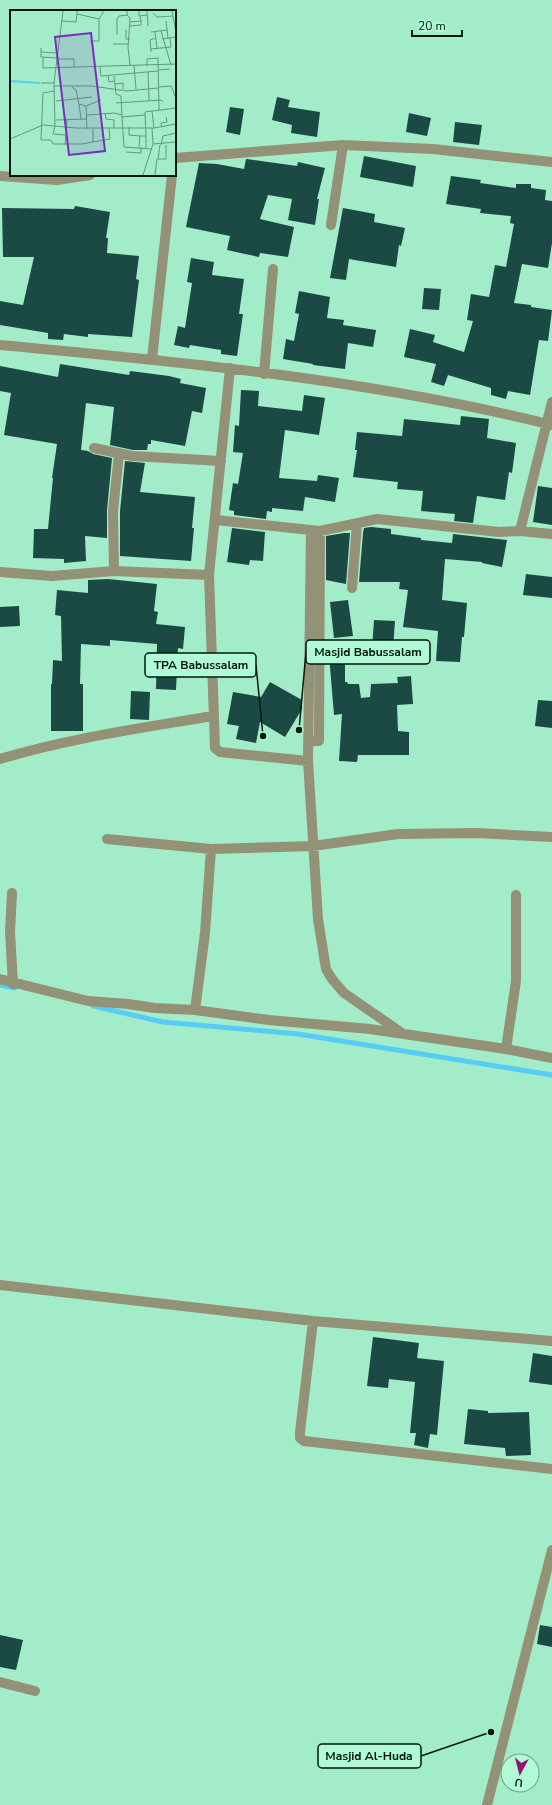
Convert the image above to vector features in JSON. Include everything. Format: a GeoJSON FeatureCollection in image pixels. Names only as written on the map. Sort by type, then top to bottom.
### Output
{"type":"FeatureCollection","features":[{"type":"Feature","properties":{"kind":"street"},"geometry":{"type":"LineString","coordinates":[[331,226],[343,145]]}},
{"type":"Feature","properties":{"kind":"street"},"geometry":{"type":"LineString","coordinates":[[176,158],[343,145],[433,149],[552,162]]}},
{"type":"Feature","properties":{"kind":"street"},"geometry":{"type":"LineString","coordinates":[[0,176],[57,180],[83,176]]}},
{"type":"Feature","properties":{"kind":"street"},"geometry":{"type":"LineString","coordinates":[[152,359],[172,176]]}},
{"type":"Feature","properties":{"kind":"street"},"geometry":{"type":"LineString","coordinates":[[264,374],[273,269]]}},
{"type":"Feature","properties":{"kind":"street"},"geometry":{"type":"LineString","coordinates":[[0,345],[230,368],[396,392],[549,424]]}},
{"type":"Feature","properties":{"kind":"street"},"geometry":{"type":"LineString","coordinates":[[230,368],[216,520],[209,575],[215,748],[216,750],[308,761]]}},
{"type":"Feature","properties":{"kind":"street"},"geometry":{"type":"LineString","coordinates":[[520,531],[549,424],[552,402]]}},
{"type":"Feature","properties":{"kind":"street"},"geometry":{"type":"LineString","coordinates":[[94,448],[119,454],[221,460]]}},
{"type":"Feature","properties":{"kind":"street"},"geometry":{"type":"LineString","coordinates":[[114,571],[113,511],[119,454]]}},
{"type":"Feature","properties":{"kind":"street"},"geometry":{"type":"LineString","coordinates":[[216,520],[316,530],[377,518],[499,532],[520,531],[552,534]]}},
{"type":"Feature","properties":{"kind":"street"},"geometry":{"type":"LineString","coordinates":[[352,588],[357,523]]}},
{"type":"Feature","properties":{"kind":"street"},"geometry":{"type":"LineString","coordinates":[[316,530],[314,653],[319,741],[308,741],[308,761],[318,919],[326,969],[344,993],[402,1033]]}},
{"type":"Feature","properties":{"kind":"street"},"geometry":{"type":"LineString","coordinates":[[0,572],[52,576],[114,571],[209,575]]}},
{"type":"Feature","properties":{"kind":"street"},"geometry":{"type":"LineString","coordinates":[[0,759],[29,750],[82,739],[213,716]]}},
{"type":"Feature","properties":{"kind":"street"},"geometry":{"type":"LineString","coordinates":[[107,839],[211,849],[313,846],[398,834],[476,833],[552,837]]}},
{"type":"Feature","properties":{"kind":"street"},"geometry":{"type":"LineString","coordinates":[[195,1010],[205,933],[211,849]]}},
{"type":"Feature","properties":{"kind":"street"},"geometry":{"type":"LineString","coordinates":[[12,893],[10,932],[12,984]]}},
{"type":"Feature","properties":{"kind":"street"},"geometry":{"type":"LineString","coordinates":[[506,1049],[516,981],[516,895]]}},
{"type":"Feature","properties":{"kind":"street"},"geometry":{"type":"LineString","coordinates":[[0,979],[12,984],[88,1001],[155,1008],[195,1010],[269,1020],[402,1033],[506,1049],[552,1058]]}},
{"type":"Feature","properties":{"kind":"street"},"geometry":{"type":"LineString","coordinates":[[0,1285],[313,1321],[552,1341]]}},
{"type":"Feature","properties":{"kind":"street"},"geometry":{"type":"LineString","coordinates":[[313,1321],[300,1432],[300,1438],[304,1441],[552,1469]]}},
{"type":"Feature","properties":{"kind":"street"},"geometry":{"type":"LineString","coordinates":[[487,1805],[551,1564],[552,1550]]}},
{"type":"Feature","properties":{"kind":"street"},"geometry":{"type":"LineString","coordinates":[[0,1682],[35,1691]]}},
{"type":"Feature","properties":{"kind":"building"},"geometry":{"type":"Polygon","coordinates":[[[277,97],[290,100],[288,107],[320,112],[317,137],[291,133],[292,125],[272,120],[277,97]]]}},
{"type":"Feature","properties":{"kind":"building"},"geometry":{"type":"Polygon","coordinates":[[[230,107],[244,109],[240,135],[226,132],[230,107]]]}},
{"type":"Feature","properties":{"kind":"building"},"geometry":{"type":"Polygon","coordinates":[[[409,113],[431,118],[427,136],[406,132],[409,113]]]}},
{"type":"Feature","properties":{"kind":"building"},"geometry":{"type":"Polygon","coordinates":[[[455,122],[482,125],[479,145],[453,142],[455,122]]]}},
{"type":"Feature","properties":{"kind":"building"},"geometry":{"type":"Polygon","coordinates":[[[364,156],[416,166],[413,187],[360,177],[364,156]]]}},
{"type":"Feature","properties":{"kind":"building"},"geometry":{"type":"Polygon","coordinates":[[[246,159],[297,166],[298,162],[325,168],[317,199],[319,199],[315,225],[288,220],[292,199],[268,195],[260,219],[294,227],[288,257],[260,253],[259,257],[227,250],[230,236],[186,227],[199,163],[217,164],[244,169],[246,159]]]}},
{"type":"Feature","properties":{"kind":"building"},"geometry":{"type":"Polygon","coordinates":[[[451,176],[481,180],[480,183],[516,188],[516,184],[531,184],[531,188],[546,190],[545,200],[552,201],[552,243],[548,268],[522,264],[514,303],[552,310],[548,341],[539,340],[530,395],[508,391],[506,399],[491,395],[491,388],[448,375],[444,386],[431,382],[436,364],[404,357],[410,329],[435,335],[433,342],[464,352],[473,321],[467,320],[471,294],[489,297],[495,265],[506,267],[514,224],[510,223],[511,216],[480,213],[481,209],[446,204],[451,176]]]}},
{"type":"Feature","properties":{"kind":"building"},"geometry":{"type":"Polygon","coordinates":[[[75,206],[110,212],[106,238],[108,238],[107,253],[139,256],[136,279],[139,280],[132,337],[88,334],[88,337],[64,334],[63,340],[48,339],[48,333],[0,325],[0,301],[23,305],[34,257],[3,257],[2,208],[74,209],[75,206]]]}},
{"type":"Feature","properties":{"kind":"building"},"geometry":{"type":"Polygon","coordinates":[[[343,208],[375,214],[374,222],[405,228],[401,246],[399,245],[396,267],[349,259],[346,280],[330,278],[343,208]]]}},
{"type":"Feature","properties":{"kind":"building"},"geometry":{"type":"Polygon","coordinates":[[[191,258],[214,262],[212,275],[244,279],[239,314],[243,314],[237,356],[221,354],[221,350],[190,345],[189,348],[174,345],[178,326],[185,328],[192,283],[187,282],[191,258]]]}},
{"type":"Feature","properties":{"kind":"building"},"geometry":{"type":"Polygon","coordinates":[[[424,288],[441,289],[439,310],[422,309],[424,288]]]}},
{"type":"Feature","properties":{"kind":"building"},"geometry":{"type":"Polygon","coordinates":[[[299,291],[330,297],[327,318],[344,320],[343,325],[376,330],[373,347],[348,343],[345,369],[283,359],[286,339],[294,341],[299,314],[295,313],[299,291]]]}},
{"type":"Feature","properties":{"kind":"building"},"geometry":{"type":"Polygon","coordinates":[[[60,364],[129,375],[130,371],[169,376],[181,379],[180,383],[206,388],[202,413],[192,411],[185,446],[151,440],[151,444],[148,444],[147,450],[133,450],[110,445],[114,407],[86,403],[81,450],[112,458],[107,510],[107,538],[85,536],[86,561],[64,563],[64,559],[33,558],[34,529],[48,529],[52,478],[57,444],[4,435],[11,393],[0,391],[0,366],[58,377],[60,364]]]}},
{"type":"Feature","properties":{"kind":"building"},"geometry":{"type":"Polygon","coordinates":[[[241,390],[259,391],[258,406],[302,411],[304,395],[325,398],[319,435],[285,430],[279,478],[317,481],[318,475],[339,478],[335,502],[305,497],[303,511],[272,508],[272,512],[267,511],[266,519],[234,515],[234,511],[229,510],[233,483],[238,484],[243,453],[233,452],[235,425],[239,426],[241,390]]]}},
{"type":"Feature","properties":{"kind":"building"},"geometry":{"type":"Polygon","coordinates":[[[461,416],[489,419],[487,438],[516,443],[512,473],[509,472],[505,500],[477,496],[473,523],[454,521],[455,514],[421,511],[423,491],[397,489],[398,482],[353,477],[357,450],[355,450],[357,432],[402,436],[404,419],[460,425],[461,416]]]}},
{"type":"Feature","properties":{"kind":"building"},"geometry":{"type":"Polygon","coordinates":[[[125,461],[145,463],[140,492],[195,497],[191,561],[120,556],[120,511],[125,461]]]}},
{"type":"Feature","properties":{"kind":"building"},"geometry":{"type":"Polygon","coordinates":[[[538,486],[552,488],[552,525],[533,522],[538,486]]]}},
{"type":"Feature","properties":{"kind":"building"},"geometry":{"type":"Polygon","coordinates":[[[371,527],[391,529],[391,534],[421,538],[421,540],[452,543],[453,534],[507,540],[502,567],[482,562],[445,559],[442,600],[467,603],[460,662],[436,661],[438,631],[403,627],[408,590],[399,589],[400,582],[359,582],[364,528],[371,527]]]}},
{"type":"Feature","properties":{"kind":"building"},"geometry":{"type":"Polygon","coordinates":[[[232,528],[265,532],[263,561],[250,560],[249,565],[227,562],[232,528]]]}},
{"type":"Feature","properties":{"kind":"building"},"geometry":{"type":"Polygon","coordinates":[[[350,533],[346,584],[326,580],[326,536],[350,533]]]}},
{"type":"Feature","properties":{"kind":"building"},"geometry":{"type":"Polygon","coordinates":[[[526,574],[552,577],[552,598],[523,595],[526,574]]]}},
{"type":"Feature","properties":{"kind":"building"},"geometry":{"type":"Polygon","coordinates":[[[108,579],[157,584],[154,611],[158,612],[156,624],[185,627],[183,649],[178,648],[176,690],[156,689],[157,644],[110,640],[110,646],[81,644],[80,684],[83,684],[83,731],[51,731],[51,684],[53,660],[62,661],[61,616],[55,615],[57,590],[88,593],[88,580],[108,579]]]}},
{"type":"Feature","properties":{"kind":"building"},"geometry":{"type":"Polygon","coordinates":[[[348,600],[353,636],[334,638],[330,602],[348,600]]]}},
{"type":"Feature","properties":{"kind":"building"},"geometry":{"type":"Polygon","coordinates":[[[19,606],[20,626],[0,627],[0,607],[19,606]]]}},
{"type":"Feature","properties":{"kind":"building"},"geometry":{"type":"Polygon","coordinates":[[[374,620],[395,621],[393,649],[372,648],[374,620]]]}},
{"type":"Feature","properties":{"kind":"building"},"geometry":{"type":"Polygon","coordinates":[[[328,643],[345,643],[345,682],[348,684],[359,684],[361,698],[370,697],[371,684],[398,683],[397,677],[411,676],[413,704],[397,705],[398,731],[409,732],[409,755],[358,755],[357,762],[339,761],[342,714],[334,715],[328,643]]]}},
{"type":"Feature","properties":{"kind":"building"},"geometry":{"type":"Polygon","coordinates":[[[270,682],[302,700],[302,709],[285,737],[260,722],[256,743],[236,739],[239,726],[227,724],[233,692],[261,697],[270,682]]]}},
{"type":"Feature","properties":{"kind":"building"},"geometry":{"type":"Polygon","coordinates":[[[131,691],[150,692],[149,720],[130,719],[131,691]]]}},
{"type":"Feature","properties":{"kind":"building"},"geometry":{"type":"Polygon","coordinates":[[[538,700],[552,701],[552,728],[535,726],[538,700]]]}},
{"type":"Feature","properties":{"kind":"building"},"geometry":{"type":"Polygon","coordinates":[[[373,1337],[419,1343],[417,1358],[444,1361],[437,1435],[430,1434],[428,1448],[414,1445],[416,1433],[410,1433],[415,1382],[389,1379],[388,1388],[367,1386],[373,1337]]]}},
{"type":"Feature","properties":{"kind":"building"},"geometry":{"type":"Polygon","coordinates":[[[533,1353],[552,1356],[552,1385],[529,1382],[533,1353]]]}},
{"type":"Feature","properties":{"kind":"building"},"geometry":{"type":"Polygon","coordinates":[[[468,1409],[488,1411],[488,1413],[529,1412],[531,1455],[506,1456],[505,1448],[464,1444],[468,1409]]]}},
{"type":"Feature","properties":{"kind":"building"},"geometry":{"type":"Polygon","coordinates":[[[540,1625],[552,1627],[552,1647],[537,1644],[540,1625]]]}},
{"type":"Feature","properties":{"kind":"building"},"geometry":{"type":"Polygon","coordinates":[[[0,1635],[23,1640],[16,1670],[0,1667],[0,1635]]]}},
{"type":"Feature","properties":{"kind":"waterway"},"geometry":{"type":"LineString","coordinates":[[0,985],[15,988]]}},
{"type":"Feature","properties":{"kind":"waterway"},"geometry":{"type":"LineString","coordinates":[[93,1006],[163,1022],[298,1034],[552,1075]]}},
{"type":"Feature","properties":{"kind":"place","name":"Masjid Babussalam"},"geometry":{"type":"Point","coordinates":[299,730]}},
{"type":"Feature","properties":{"kind":"place","name":"TPA Babussalam"},"geometry":{"type":"Point","coordinates":[263,736]}},
{"type":"Feature","properties":{"kind":"place","name":"Masjid Al-Huda"},"geometry":{"type":"Point","coordinates":[491,1732]}}]}
